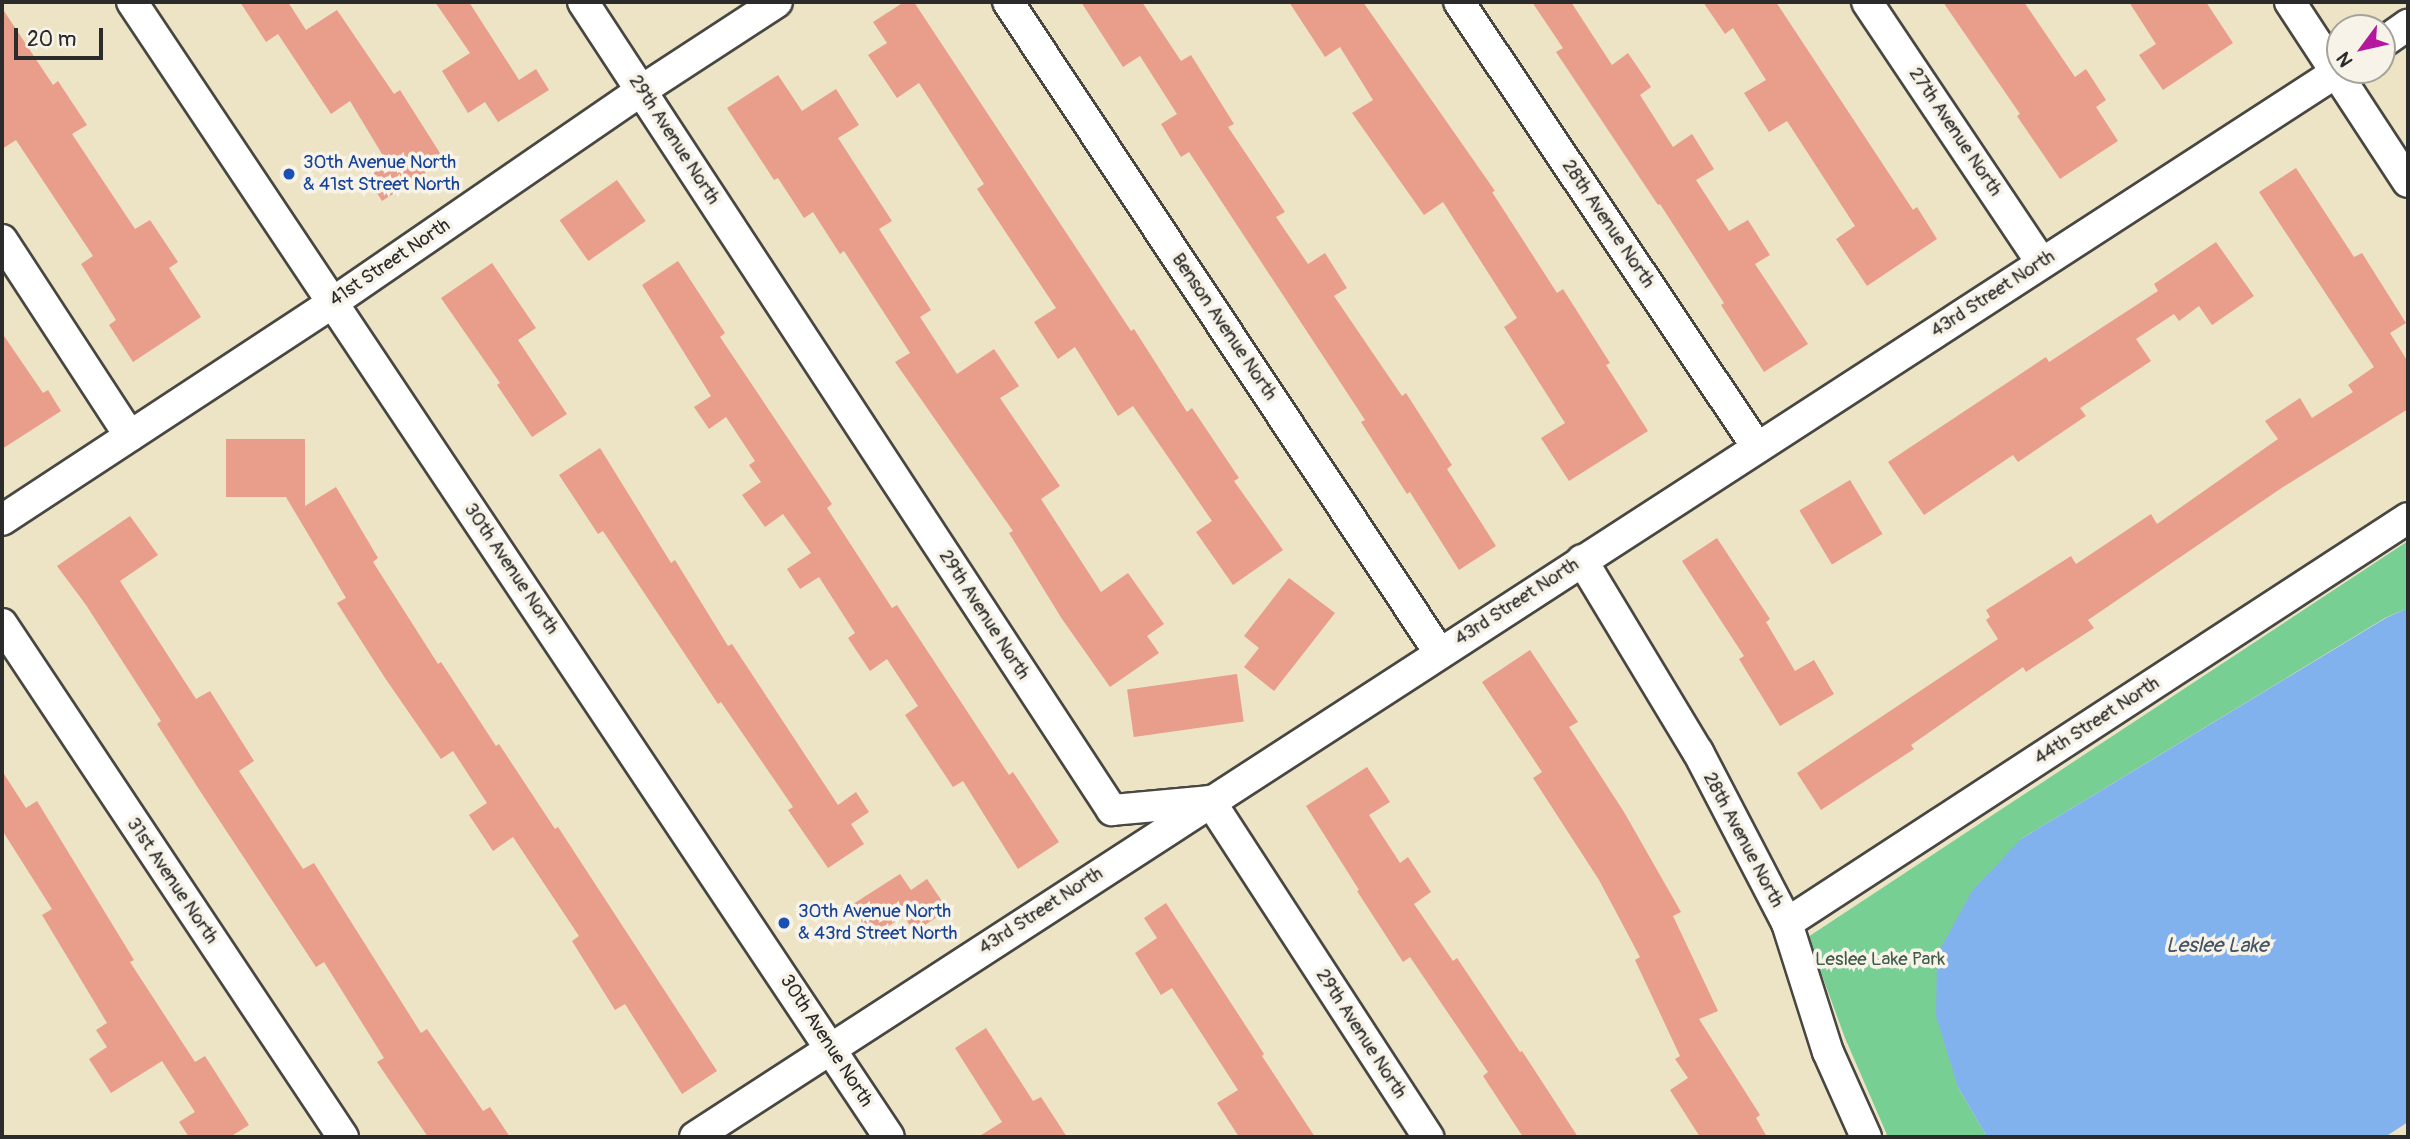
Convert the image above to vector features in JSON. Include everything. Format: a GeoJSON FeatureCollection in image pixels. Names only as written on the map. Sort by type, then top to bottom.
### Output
{"type":"FeatureCollection","features":[{"type":"Feature","properties":{"kind":"street","name":"30th Avenue North"},"geometry":{"type":"LineString","coordinates":[[132,2],[890,1137]]}},
{"type":"Feature","properties":{"kind":"street","name":"29th Avenue North"},"geometry":{"type":"LineString","coordinates":[[583,2],[1112,810],[1210,801],[1428,1137]]}},
{"type":"Feature","properties":{"kind":"street","name":"41st Street North"},"geometry":{"type":"LineString","coordinates":[[2,520],[332,303],[642,90],[777,2]]}},
{"type":"Feature","properties":{"kind":"street","name":"Benson Avenue North"},"geometry":{"type":"LineString","coordinates":[[1008,2],[1439,652]]}},
{"type":"Feature","properties":{"kind":"street","name":"28th Avenue North"},"geometry":{"type":"LineString","coordinates":[[1459,2],[1756,447]]}},
{"type":"Feature","properties":{"kind":"street","name":"27th Avenue North"},"geometry":{"type":"LineString","coordinates":[[1867,2],[2042,263]]}},
{"type":"Feature","properties":{"kind":"street"},"geometry":{"type":"LineString","coordinates":[[2290,2],[2326,54]]}},
{"type":"Feature","properties":{"kind":"street","name":"43rd Street North"},"geometry":{"type":"LineString","coordinates":[[695,1137],[2326,79]]}},
{"type":"Feature","properties":{"kind":"street"},"geometry":{"type":"LineString","coordinates":[[2346,84],[2408,182]]}},
{"type":"Feature","properties":{"kind":"street"},"geometry":{"type":"LineString","coordinates":[[2,240],[130,436]]}},
{"type":"Feature","properties":{"kind":"street","name":"44th Street North"},"geometry":{"type":"LineString","coordinates":[[1787,923],[2408,518]]}},
{"type":"Feature","properties":{"kind":"street","name":"28th Avenue North"},"geometry":{"type":"LineString","coordinates":[[1582,560],[1698,752],[1787,923],[1828,1052],[1867,1137]]}},
{"type":"Feature","properties":{"kind":"street","name":"31st Avenue North"},"geometry":{"type":"LineString","coordinates":[[2,624],[343,1137]]}},
{"type":"Feature","properties":{"kind":"green space","name":"Leslee Lake Park"},"geometry":{"type":"Polygon","coordinates":[[[2408,541],[2408,608],[2385,618],[2021,839],[1958,1087],[1987,1137],[1888,1137],[1845,1038],[1808,937],[2408,541]]]}},
{"type":"Feature","properties":{"kind":"water","name":"Leslee Lake"},"geometry":{"type":"Polygon","coordinates":[[[2408,608],[2408,1122],[2385,1137],[1987,1137],[1958,1087],[1936,1016],[1937,955],[1972,891],[2021,839],[2386,618],[2408,608]]]}},
{"type":"Feature","properties":{"kind":"building"},"geometry":{"type":"Polygon","coordinates":[[[240,2],[288,2],[306,30],[337,10],[394,94],[400,90],[445,161],[382,201],[367,177],[388,164],[350,101],[331,114],[278,34],[266,42],[240,2]]]}},
{"type":"Feature","properties":{"kind":"building"},"geometry":{"type":"Polygon","coordinates":[[[435,2],[469,2],[519,80],[536,69],[549,90],[498,122],[485,102],[468,113],[442,71],[470,53],[435,2]]]}},
{"type":"Feature","properties":{"kind":"building"},"geometry":{"type":"Polygon","coordinates":[[[904,2],[914,2],[1131,331],[1134,329],[1187,412],[1192,408],[1239,478],[1234,481],[1283,550],[1233,585],[1196,532],[1212,521],[1133,406],[1118,416],[1075,347],[1058,359],[1034,322],[1056,308],[977,189],[984,184],[919,83],[897,98],[868,55],[887,43],[873,22],[904,2]]]}},
{"type":"Feature","properties":{"kind":"building"},"geometry":{"type":"Polygon","coordinates":[[[1081,2],[1142,2],[1181,61],[1191,55],[1234,124],[1228,127],[1285,212],[1276,217],[1308,264],[1325,253],[1347,288],[1334,296],[1402,396],[1406,393],[1452,465],[1447,469],[1496,546],[1459,570],[1410,492],[1407,494],[1361,422],[1365,420],[1189,152],[1181,157],[1161,124],[1177,114],[1140,56],[1123,67],[1081,2]]]}},
{"type":"Feature","properties":{"kind":"building"},"geometry":{"type":"Polygon","coordinates":[[[1289,2],[1363,2],[1495,191],[1492,192],[1557,293],[1563,289],[1610,363],[1606,365],[1648,431],[1569,481],[1541,438],[1565,423],[1504,327],[1517,318],[1443,202],[1424,215],[1352,113],[1373,100],[1340,47],[1325,57],[1289,2]]]}},
{"type":"Feature","properties":{"kind":"building"},"geometry":{"type":"Polygon","coordinates":[[[1532,2],[1571,2],[1612,65],[1628,53],[1651,87],[1640,95],[1673,147],[1692,134],[1714,169],[1696,180],[1729,231],[1748,220],[1770,255],[1755,264],[1808,344],[1764,372],[1721,305],[1724,303],[1660,204],[1658,205],[1556,52],[1563,48],[1532,2]]]}},
{"type":"Feature","properties":{"kind":"building"},"geometry":{"type":"Polygon","coordinates":[[[1703,2],[1776,2],[1913,210],[1917,207],[1937,239],[1867,286],[1836,239],[1855,226],[1787,121],[1769,132],[1744,93],[1766,80],[1733,28],[1725,34],[1703,2]]]}},
{"type":"Feature","properties":{"kind":"building"},"geometry":{"type":"Polygon","coordinates":[[[1943,2],[2024,2],[2075,77],[2086,69],[2106,100],[2096,107],[2118,141],[2060,179],[2017,116],[2020,114],[1943,2]]]}},
{"type":"Feature","properties":{"kind":"building"},"geometry":{"type":"Polygon","coordinates":[[[2129,2],[2206,2],[2233,43],[2163,90],[2139,55],[2156,44],[2129,2]]]}},
{"type":"Feature","properties":{"kind":"building"},"geometry":{"type":"Polygon","coordinates":[[[2,8],[53,85],[58,81],[87,125],[72,134],[135,229],[150,220],[178,262],[169,268],[201,317],[133,362],[109,325],[116,320],[81,264],[93,256],[16,140],[2,149],[2,8]]]}},
{"type":"Feature","properties":{"kind":"building"},"geometry":{"type":"Polygon","coordinates":[[[778,75],[802,111],[836,89],[859,125],[838,138],[892,221],[879,229],[931,310],[920,317],[957,374],[994,349],[1019,386],[1000,398],[1060,486],[1041,499],[1101,592],[1128,573],[1164,624],[1147,636],[1159,653],[1110,687],[1062,619],[1009,533],[1013,531],[895,362],[910,353],[844,251],[840,254],[813,212],[804,218],[778,178],[774,180],[727,108],[778,75]]]}},
{"type":"Feature","properties":{"kind":"building"},"geometry":{"type":"Polygon","coordinates":[[[2296,168],[2354,257],[2362,253],[2406,323],[2390,333],[2408,362],[2408,409],[2283,487],[2088,620],[2094,628],[2026,672],[2023,667],[1911,745],[1914,749],[1821,810],[1797,773],[1998,639],[1986,620],[1990,617],[1986,610],[2071,556],[2076,564],[2151,514],[2157,524],[2278,439],[2265,421],[2300,398],[2312,418],[2353,392],[2348,385],[2374,367],[2259,192],[2296,168]]]}},
{"type":"Feature","properties":{"kind":"building"},"geometry":{"type":"Polygon","coordinates":[[[617,180],[646,221],[588,261],[560,220],[617,180]]]}},
{"type":"Feature","properties":{"kind":"building"},"geometry":{"type":"Polygon","coordinates":[[[2216,242],[2254,296],[2212,325],[2199,306],[2179,321],[2174,314],[2136,339],[2151,361],[2080,408],[2086,416],[2018,462],[2013,455],[1924,515],[1888,462],[2046,357],[2049,362],[2158,291],[2154,284],[2216,242]]]}},
{"type":"Feature","properties":{"kind":"building"},"geometry":{"type":"Polygon","coordinates":[[[678,261],[725,333],[720,337],[832,504],[827,508],[892,608],[897,605],[1009,775],[1013,772],[1059,842],[1018,869],[963,781],[953,787],[905,715],[918,706],[887,659],[870,671],[848,638],[855,633],[819,577],[800,589],[787,569],[811,553],[783,514],[765,527],[742,495],[761,482],[749,465],[755,461],[726,417],[709,429],[694,407],[711,396],[642,285],[678,261]]]}},
{"type":"Feature","properties":{"kind":"building"},"geometry":{"type":"Polygon","coordinates":[[[492,263],[536,328],[518,340],[567,414],[532,437],[497,385],[500,383],[441,298],[492,263]]]}},
{"type":"Feature","properties":{"kind":"building"},"geometry":{"type":"Polygon","coordinates":[[[2,333],[43,393],[48,390],[61,411],[2,449],[2,333]]]}},
{"type":"Feature","properties":{"kind":"building"},"geometry":{"type":"Polygon","coordinates":[[[226,439],[305,439],[305,506],[336,487],[378,558],[373,562],[438,664],[441,662],[555,829],[558,827],[717,1071],[682,1094],[625,1004],[615,1010],[572,941],[579,936],[513,837],[493,851],[469,815],[487,803],[453,751],[441,759],[385,678],[337,603],[346,598],[286,497],[226,497],[226,439]]]}},
{"type":"Feature","properties":{"kind":"building"},"geometry":{"type":"Polygon","coordinates":[[[600,448],[671,563],[675,560],[728,646],[732,644],[838,805],[856,792],[869,812],[851,824],[864,844],[828,868],[788,810],[793,807],[721,702],[718,704],[603,531],[598,534],[559,475],[600,448]]]}},
{"type":"Feature","properties":{"kind":"building"},"geometry":{"type":"Polygon","coordinates":[[[1850,480],[1882,534],[1832,564],[1799,510],[1850,480]]]}},
{"type":"Feature","properties":{"kind":"building"},"geometry":{"type":"Polygon","coordinates":[[[130,516],[158,555],[120,581],[196,699],[210,691],[254,761],[239,771],[303,869],[314,863],[421,1033],[427,1029],[483,1111],[490,1107],[510,1137],[428,1137],[377,1062],[384,1058],[324,962],[316,967],[157,724],[161,721],[86,605],[57,566],[130,516]]]}},
{"type":"Feature","properties":{"kind":"building"},"geometry":{"type":"Polygon","coordinates":[[[1717,538],[1770,619],[1766,622],[1795,671],[1814,660],[1834,694],[1780,726],[1739,659],[1744,656],[1682,561],[1717,538]]]}},
{"type":"Feature","properties":{"kind":"building"},"geometry":{"type":"Polygon","coordinates":[[[1289,578],[1335,613],[1274,691],[1244,667],[1259,648],[1244,636],[1289,578]]]}},
{"type":"Feature","properties":{"kind":"building"},"geometry":{"type":"Polygon","coordinates":[[[1530,650],[1578,722],[1569,727],[1624,812],[1681,912],[1673,916],[1718,1011],[1699,1019],[1760,1115],[1756,1118],[1767,1137],[1700,1137],[1670,1090],[1688,1078],[1675,1059],[1680,1056],[1635,960],[1640,957],[1599,880],[1533,778],[1542,772],[1482,682],[1530,650]]]}},
{"type":"Feature","properties":{"kind":"building"},"geometry":{"type":"Polygon","coordinates":[[[1237,674],[1244,722],[1134,737],[1127,689],[1237,674]]]}},
{"type":"Feature","properties":{"kind":"building"},"geometry":{"type":"Polygon","coordinates":[[[1367,767],[1390,802],[1369,815],[1400,863],[1408,857],[1431,892],[1414,904],[1453,961],[1457,958],[1578,1137],[1523,1137],[1483,1076],[1488,1072],[1410,957],[1403,962],[1306,806],[1367,767]]]}},
{"type":"Feature","properties":{"kind":"building"},"geometry":{"type":"Polygon","coordinates":[[[2,771],[26,808],[37,801],[134,960],[130,962],[195,1062],[205,1056],[249,1125],[230,1137],[189,1137],[179,1122],[195,1112],[162,1061],[111,1093],[89,1059],[107,1047],[96,1030],[107,1023],[42,915],[52,909],[2,830],[2,771]]]}},
{"type":"Feature","properties":{"kind":"building"},"geometry":{"type":"Polygon","coordinates":[[[900,874],[911,890],[927,879],[948,910],[914,932],[904,916],[870,938],[850,906],[900,874]]]}},
{"type":"Feature","properties":{"kind":"building"},"geometry":{"type":"Polygon","coordinates":[[[1166,903],[1315,1137],[1239,1137],[1217,1103],[1238,1090],[1172,988],[1161,995],[1135,953],[1157,938],[1144,918],[1166,903]]]}},
{"type":"Feature","properties":{"kind":"building"},"geometry":{"type":"Polygon","coordinates":[[[986,1028],[1033,1101],[1041,1097],[1067,1137],[978,1137],[1002,1122],[955,1048],[986,1028]]]}},
{"type":"Feature","properties":{"kind":"place","name":"30th Avenue North & 41st Street North"},"geometry":{"type":"Point","coordinates":[289,174]}},
{"type":"Feature","properties":{"kind":"place","name":"30th Avenue North & 43rd Street North"},"geometry":{"type":"Point","coordinates":[784,923]}}]}
